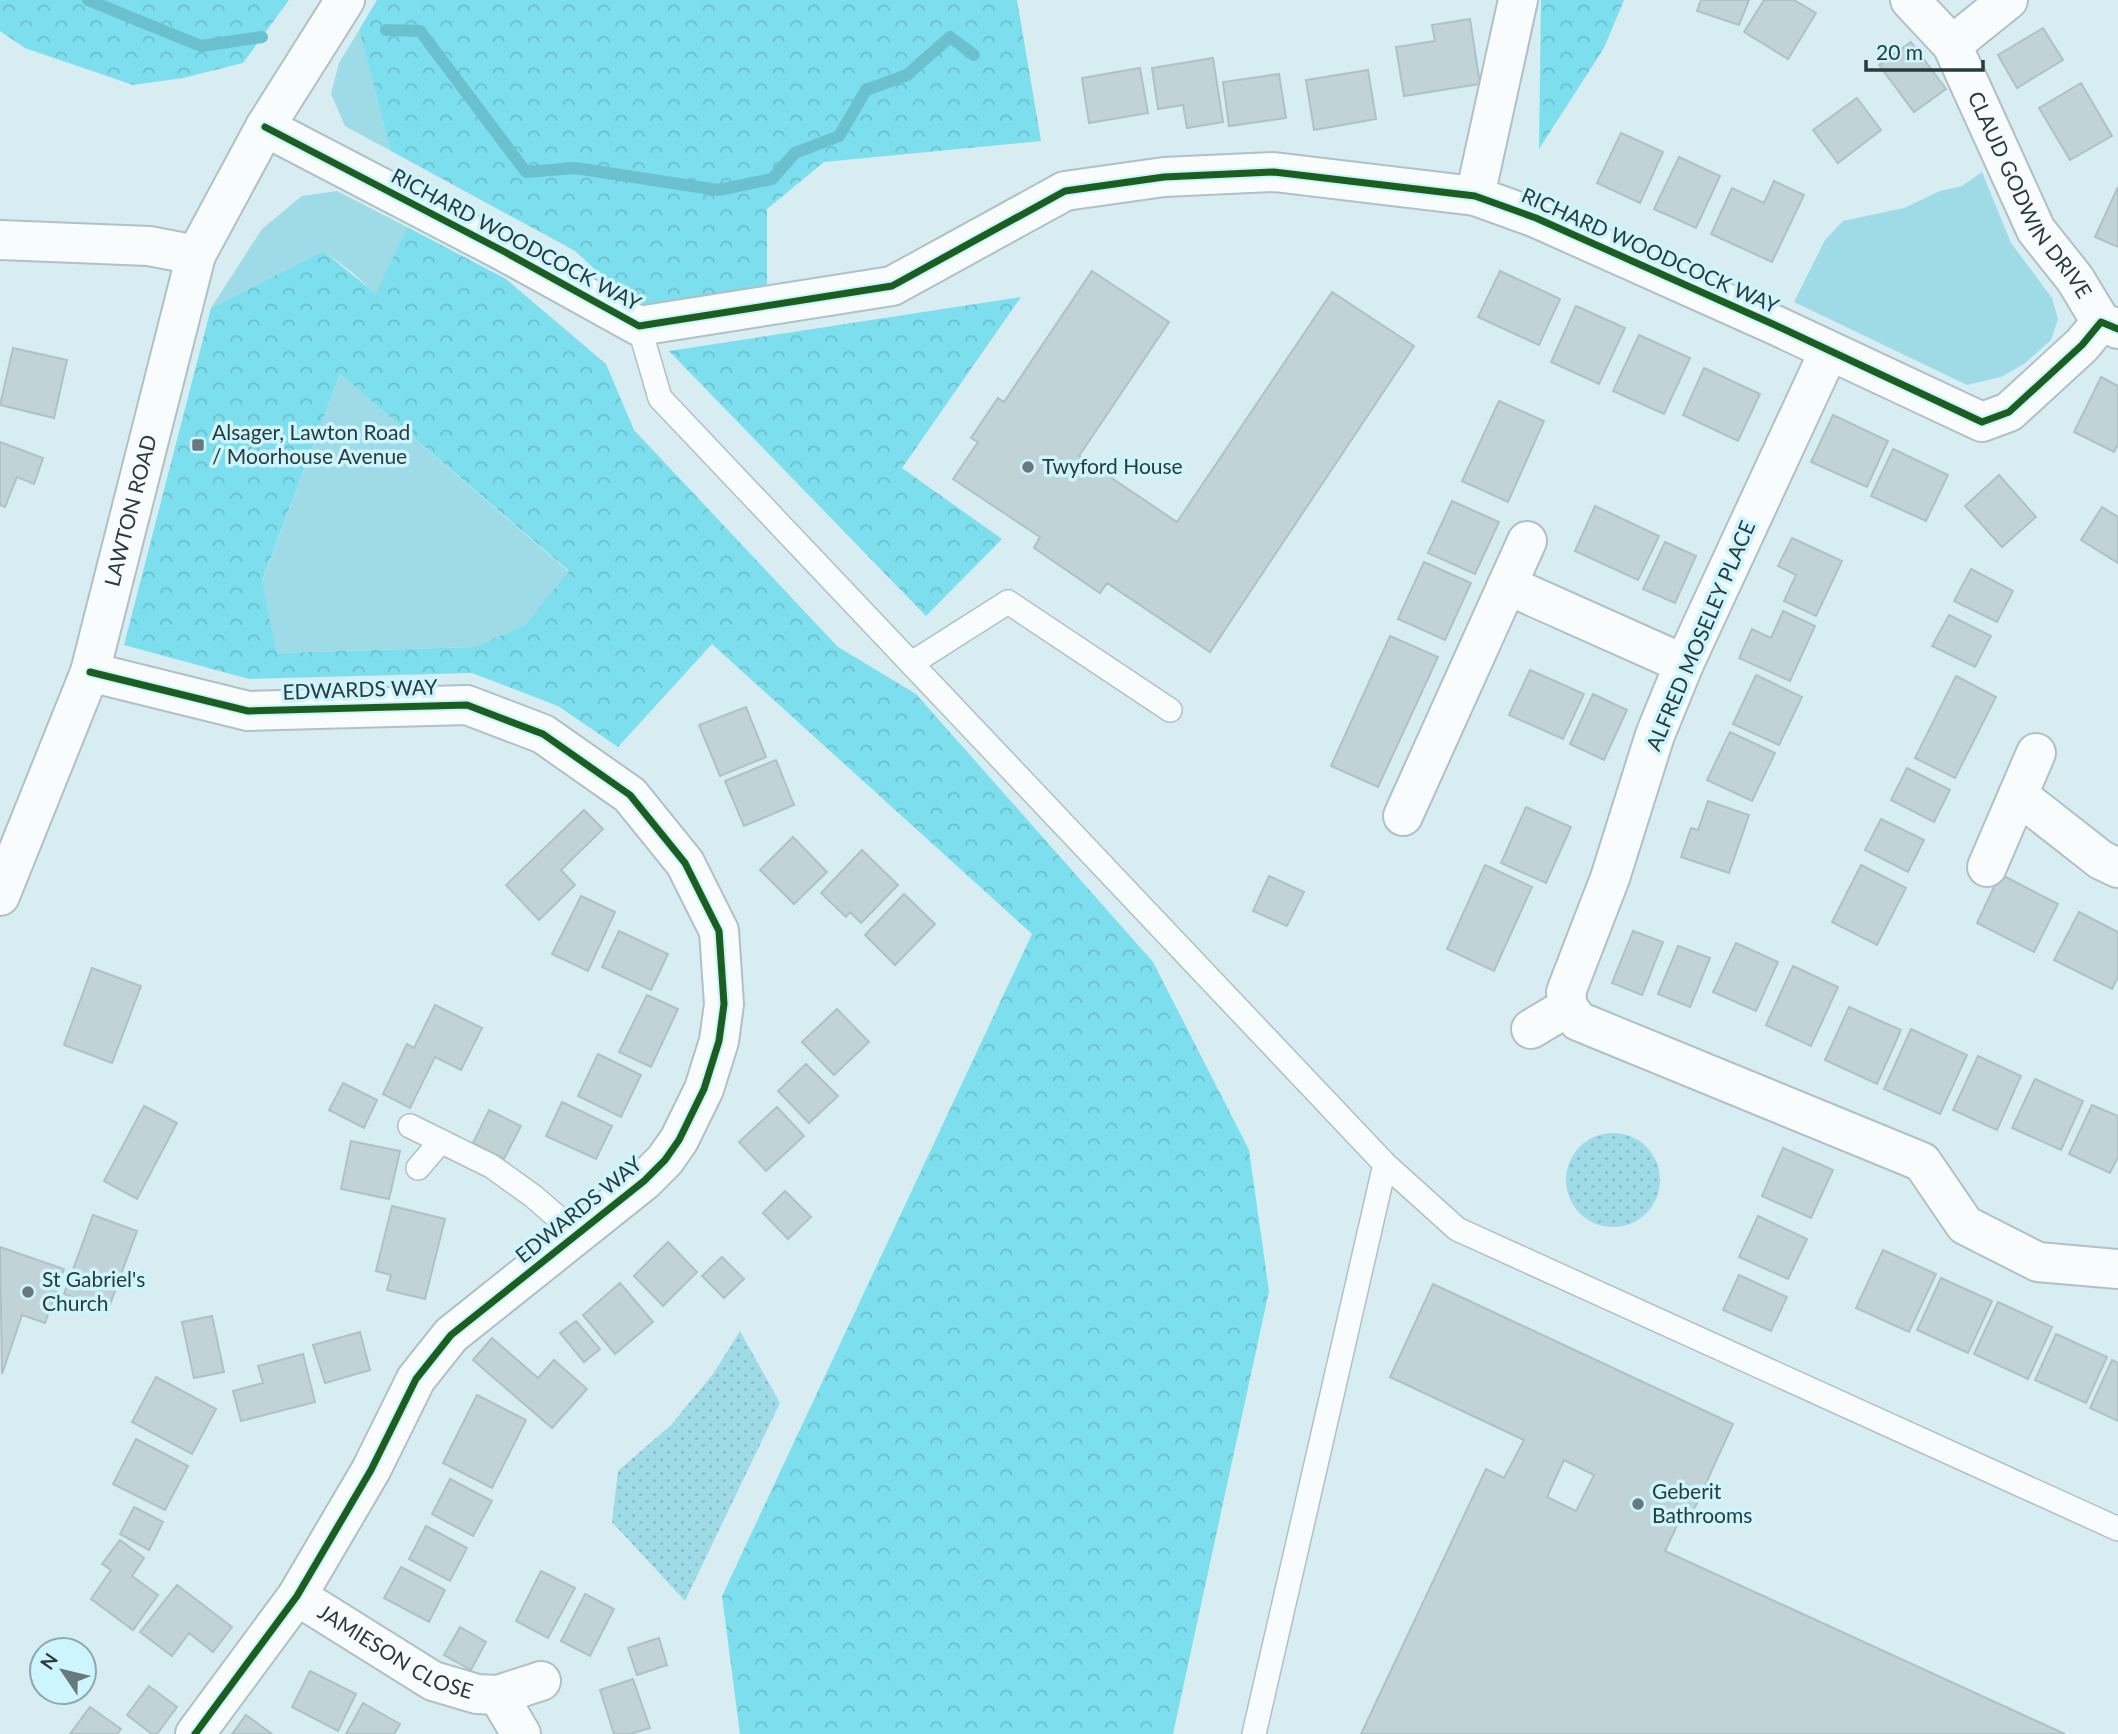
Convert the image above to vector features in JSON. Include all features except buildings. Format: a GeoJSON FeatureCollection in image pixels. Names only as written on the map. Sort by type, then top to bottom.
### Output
{"type":"FeatureCollection","features":[{"type":"Feature","properties":{"kind":"street","name":"LAWTON ROAD"},"geometry":{"type":"LineString","coordinates":[[0,896],[90,672],[196,255],[265,128],[345,0]]}},
{"type":"Feature","properties":{"kind":"street"},"geometry":{"type":"LineString","coordinates":[[1475,196],[1518,0]]}},
{"type":"Feature","properties":{"kind":"street","name":"CLAUD GODWIN DRIVE"},"geometry":{"type":"LineString","coordinates":[[1910,0],[1952,44],[2036,230],[2110,326]]}},
{"type":"Feature","properties":{"kind":"street"},"geometry":{"type":"LineString","coordinates":[[1952,44],[2008,0]]}},
{"type":"Feature","properties":{"kind":"street","name":"RICHARD WOODCOCK WAY"},"geometry":{"type":"LineString","coordinates":[[265,128],[505,252],[639,326],[892,286],[1065,191],[1164,177],[1274,173],[1475,196],[1536,218],[1982,422],[2009,412],[2082,345],[2110,326]]}},
{"type":"Feature","properties":{"kind":"street"},"geometry":{"type":"LineString","coordinates":[[0,240],[149,246],[196,255]]}},
{"type":"Feature","properties":{"kind":"street","name":"ALFRED MOSELEY PLACE"},"geometry":{"type":"LineString","coordinates":[[1568,1007],[1566,992],[1611,878],[1656,734],[1684,664],[1829,351]]}},
{"type":"Feature","properties":{"kind":"street"},"geometry":{"type":"LineString","coordinates":[[1402,816],[1527,541]]}},
{"type":"Feature","properties":{"kind":"street"},"geometry":{"type":"LineString","coordinates":[[1507,585],[1684,664]]}},
{"type":"Feature","properties":{"kind":"street","name":"EDWARDS WAY"},"geometry":{"type":"LineString","coordinates":[[90,672],[248,711],[467,705],[543,734],[631,796],[685,863],[719,931],[724,1004],[719,1041],[704,1089],[679,1140],[665,1160],[644,1181],[451,1335],[416,1379],[371,1470],[297,1596],[195,1734]]}},
{"type":"Feature","properties":{"kind":"street"},"geometry":{"type":"LineString","coordinates":[[1987,867],[2036,754]]}},
{"type":"Feature","properties":{"kind":"street"},"geometry":{"type":"LineString","coordinates":[[2018,794],[2101,860],[2118,868]]}},
{"type":"Feature","properties":{"kind":"street"},"geometry":{"type":"LineString","coordinates":[[1531,1029],[1568,1007],[1578,1021],[1922,1162],[1965,1225],[2038,1262],[2118,1269]]}},
{"type":"Feature","properties":{"kind":"street","name":"JAMIESON CLOSE"},"geometry":{"type":"LineString","coordinates":[[297,1596],[433,1681],[477,1694],[498,1695],[541,1681]]}},
{"type":"Feature","properties":{"kind":"street","name":"JAMIESON CLOSE"},"geometry":{"type":"LineString","coordinates":[[498,1695],[521,1734]]}},
{"type":"Feature","properties":{"kind":"lane"},"geometry":{"type":"LineString","coordinates":[[639,326],[660,398],[1385,1164],[1457,1229],[2118,1529]]}},
{"type":"Feature","properties":{"kind":"lane"},"geometry":{"type":"LineString","coordinates":[[912,663],[1008,602],[1170,710]]}},
{"type":"Feature","properties":{"kind":"lane"},"geometry":{"type":"LineString","coordinates":[[410,1126],[491,1166],[533,1196],[578,1235]]}},
{"type":"Feature","properties":{"kind":"lane"},"geometry":{"type":"LineString","coordinates":[[418,1168],[441,1141]]}},
{"type":"Feature","properties":{"kind":"lane"},"geometry":{"type":"LineString","coordinates":[[1254,1734],[1385,1164]]}},
{"type":"Feature","properties":{"kind":"shaded area"},"geometry":{"type":"Polygon","coordinates":[[[359,30],[391,151],[345,126],[331,94],[339,63],[359,30]]]}},
{"type":"Feature","properties":{"kind":"shaded area"},"geometry":{"type":"Polygon","coordinates":[[[1982,172],[2011,243],[2052,298],[2058,319],[2051,340],[2024,364],[2001,377],[1967,385],[1794,302],[1825,240],[1843,221],[1904,208],[1940,191],[1962,186],[1982,172]]]}},
{"type":"Feature","properties":{"kind":"shaded area"},"geometry":{"type":"Polygon","coordinates":[[[337,191],[407,227],[376,295],[352,272],[323,251],[211,308],[262,229],[302,196],[337,191]]]}},
{"type":"Feature","properties":{"kind":"shaded area"},"geometry":{"type":"Polygon","coordinates":[[[340,374],[569,572],[525,625],[474,647],[277,653],[262,582],[340,374]]]}},
{"type":"Feature","properties":{"kind":"shaded area"},"geometry":{"type":"Polygon","coordinates":[[[1613,1133],[1631,1137],[1646,1147],[1656,1162],[1660,1180],[1656,1198],[1646,1213],[1631,1223],[1613,1227],[1595,1223],[1580,1213],[1570,1198],[1566,1180],[1570,1162],[1580,1147],[1595,1137],[1613,1133]]]}},
{"type":"Feature","properties":{"kind":"shaded area"},"geometry":{"type":"Polygon","coordinates":[[[740,1331],[780,1403],[685,1601],[612,1522],[618,1471],[671,1425],[713,1374],[740,1331]]]}},
{"type":"Feature","properties":{"kind":"green space"},"geometry":{"type":"Polygon","coordinates":[[[0,0],[289,0],[243,63],[183,78],[133,85],[25,48],[0,31],[0,0]]]}},
{"type":"Feature","properties":{"kind":"green space"},"geometry":{"type":"Polygon","coordinates":[[[377,0],[1017,0],[1041,141],[824,162],[767,209],[767,285],[649,319],[575,251],[391,151],[359,30],[377,0]]]}},
{"type":"Feature","properties":{"kind":"green space"},"geometry":{"type":"Polygon","coordinates":[[[1541,0],[1624,0],[1604,48],[1539,149],[1541,0]]]}},
{"type":"Feature","properties":{"kind":"green space"},"geometry":{"type":"Polygon","coordinates":[[[407,227],[506,279],[606,364],[634,430],[838,647],[916,694],[1153,962],[1249,1150],[1269,1291],[1173,1734],[740,1734],[722,1596],[1032,934],[712,644],[618,747],[558,706],[472,673],[249,679],[124,645],[211,308],[323,251],[376,294],[407,227]],[[340,374],[262,581],[277,653],[474,647],[525,625],[569,571],[340,374]]]}},
{"type":"Feature","properties":{"kind":"green space"},"geometry":{"type":"Polygon","coordinates":[[[1021,297],[902,468],[1002,539],[926,616],[669,351],[1021,297]]]}},
{"type":"Feature","properties":{"kind":"waterway"},"geometry":{"type":"LineString","coordinates":[[88,0],[201,46],[262,37]]}},
{"type":"Feature","properties":{"kind":"waterway"},"geometry":{"type":"LineString","coordinates":[[386,30],[420,31],[526,172],[575,168],[718,190],[772,179],[795,153],[839,136],[866,90],[907,75],[950,37],[974,55]]}},
{"type":"Feature","properties":{"kind":"cycle path"},"geometry":{"type":"LineString","coordinates":[[265,127],[505,252],[639,326],[892,286],[1065,191],[1164,177],[1274,172],[1475,196],[1536,218],[1775,325],[1982,422],[2009,412],[2082,345],[2101,322],[2118,329]]}},
{"type":"Feature","properties":{"kind":"cycle path"},"geometry":{"type":"LineString","coordinates":[[90,672],[248,711],[467,705],[543,734],[630,795],[685,863],[719,931],[724,1004],[719,1041],[704,1089],[679,1140],[665,1160],[644,1181],[451,1335],[416,1379],[371,1470],[297,1596],[195,1734]]}},
{"type":"Feature","properties":{"kind":"place","name":"Alsager, Lawton Road / Moorhouse Avenue"},"geometry":{"type":"Point","coordinates":[198,445]}},
{"type":"Feature","properties":{"kind":"place","name":"Twyford House"},"geometry":{"type":"Point","coordinates":[1028,467]}},
{"type":"Feature","properties":{"kind":"place","name":"St Gabriel's Church"},"geometry":{"type":"Point","coordinates":[28,1292]}},
{"type":"Feature","properties":{"kind":"place","name":"Geberit Bathrooms"},"geometry":{"type":"Point","coordinates":[1638,1504]}}]}
